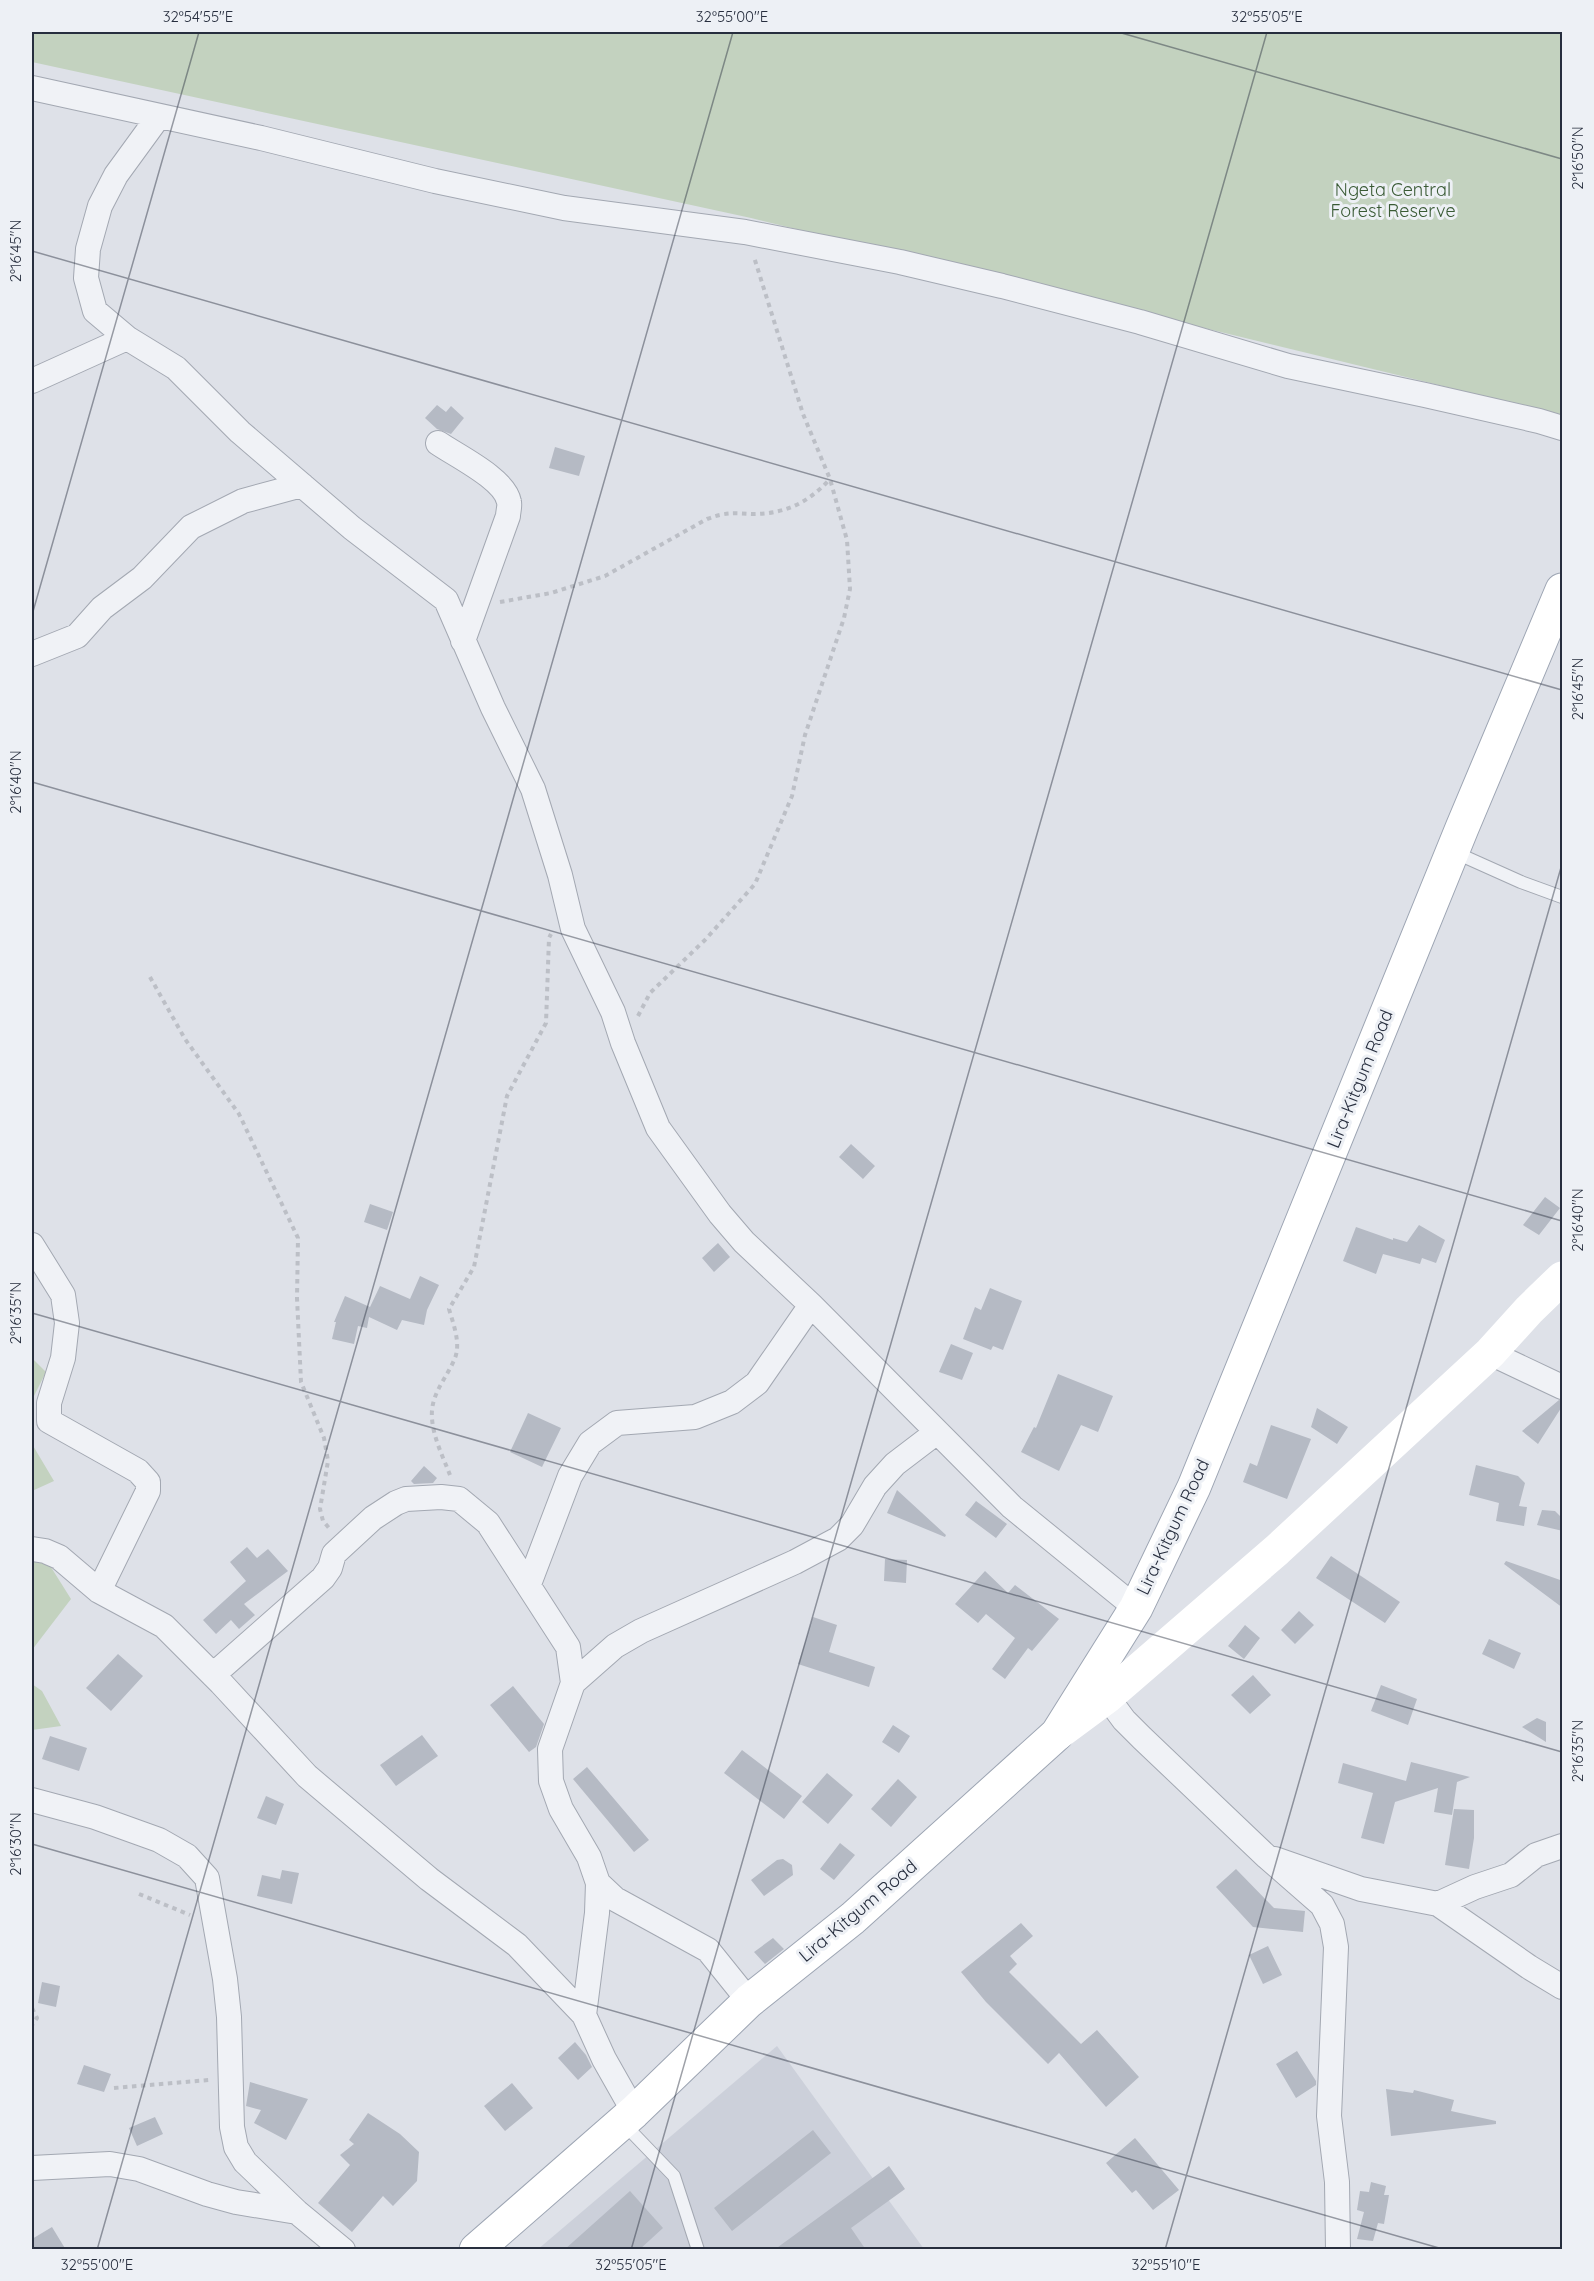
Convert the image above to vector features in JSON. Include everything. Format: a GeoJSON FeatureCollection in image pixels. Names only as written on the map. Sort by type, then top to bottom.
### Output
{"type":"FeatureCollection","features":[{"type":"Feature","properties":{"kind":"main road","name":"Lira-Kitgum Road"},"geometry":{"type":"LineString","coordinates":[[476,2250],[628,2117],[749,2001],[853,1918],[1058,1734],[1136,1608],[1194,1487],[1453,851],[1563,590]]}},
{"type":"Feature","properties":{"kind":"main road"},"geometry":{"type":"LineString","coordinates":[[1058,1734],[1107,1697],[1277,1550],[1490,1353],[1529,1310],[1563,1278]]}},
{"type":"Feature","properties":{"kind":"street"},"geometry":{"type":"LineString","coordinates":[[32,88],[261,138],[435,181],[564,208],[745,232],[900,262],[1140,322],[1288,366],[1425,394],[1539,421],[1563,429]]}},
{"type":"Feature","properties":{"kind":"street"},"geometry":{"type":"LineString","coordinates":[[159,116],[116,175],[100,206],[88,249],[86,278],[95,311],[127,338],[176,368],[240,432],[352,528],[446,600],[533,789],[560,875],[573,928],[613,1012],[623,1043],[658,1128],[744,1242],[811,1305],[1012,1507],[1136,1608]]}},
{"type":"Feature","properties":{"kind":"street"},"geometry":{"type":"LineString","coordinates":[[32,381],[127,338]]}},
{"type":"Feature","properties":{"kind":"street"},"geometry":{"type":"LineString","coordinates":[[438,443],[494,479],[504,491],[509,502],[508,516],[463,641]]}},
{"type":"Feature","properties":{"kind":"street"},"geometry":{"type":"LineString","coordinates":[[32,654],[77,636],[102,608],[142,578],[191,527],[243,501],[302,485]]}},
{"type":"Feature","properties":{"kind":"street"},"geometry":{"type":"LineString","coordinates":[[32,1245],[63,1295],[67,1323],[63,1358],[49,1403],[49,1421],[138,1471],[148,1482],[145,1498],[99,1591]]}},
{"type":"Feature","properties":{"kind":"street"},"geometry":{"type":"LineString","coordinates":[[529,1584],[570,1476],[590,1443],[617,1423],[695,1417],[732,1402],[757,1383],[811,1305]]}},
{"type":"Feature","properties":{"kind":"street"},"geometry":{"type":"LineString","coordinates":[[1490,1353],[1563,1387]]}},
{"type":"Feature","properties":{"kind":"street"},"geometry":{"type":"LineString","coordinates":[[573,1683],[615,1646],[641,1631],[795,1562],[838,1539],[852,1525],[875,1486],[895,1464],[937,1432]]}},
{"type":"Feature","properties":{"kind":"street"},"geometry":{"type":"LineString","coordinates":[[213,1675],[323,1578],[330,1568],[334,1554],[373,1518],[396,1503],[418,1498],[459,1499],[488,1523],[568,1647],[573,1683],[550,1749],[551,1781],[561,1809],[589,1857],[598,1883],[597,1913],[584,2015]]}},
{"type":"Feature","properties":{"kind":"street"},"geometry":{"type":"LineString","coordinates":[[32,1549],[59,1557],[99,1591],[164,1626],[307,1776],[429,1879],[517,1945],[584,2015],[628,2117]]}},
{"type":"Feature","properties":{"kind":"street"},"geometry":{"type":"LineString","coordinates":[[1107,1697],[1124,1720],[1142,1738],[1267,1857],[1322,1905],[1332,1924],[1336,1947],[1329,2116],[1337,2182],[1338,2250]]}},
{"type":"Feature","properties":{"kind":"street"},"geometry":{"type":"LineString","coordinates":[[32,1800],[124,1827],[159,1840],[187,1856],[207,1878],[215,1917],[229,2017],[232,2127],[239,2154],[297,2212],[343,2250]]}},
{"type":"Feature","properties":{"kind":"street"},"geometry":{"type":"LineString","coordinates":[[1438,1904],[1475,1887],[1511,1875],[1536,1855],[1563,1846]]}},
{"type":"Feature","properties":{"kind":"street"},"geometry":{"type":"LineString","coordinates":[[1267,1857],[1360,1889],[1438,1904],[1529,1967],[1563,1987]]}},
{"type":"Feature","properties":{"kind":"street"},"geometry":{"type":"LineString","coordinates":[[598,1883],[615,1899],[708,1950],[749,2001]]}},
{"type":"Feature","properties":{"kind":"street"},"geometry":{"type":"LineString","coordinates":[[32,2168],[110,2164],[139,2169],[236,2202],[297,2212]]}},
{"type":"Feature","properties":{"kind":"lane"},"geometry":{"type":"LineString","coordinates":[[1453,851],[1521,882],[1563,897]]}},
{"type":"Feature","properties":{"kind":"lane"},"geometry":{"type":"LineString","coordinates":[[628,2117],[674,2176],[698,2250]]}},
{"type":"Feature","properties":{"kind":"path"},"geometry":{"type":"LineString","coordinates":[[623,1043],[650,993],[705,940],[755,884],[792,796],[805,735],[844,618],[850,589],[847,540],[830,479],[803,414],[745,232]]}},
{"type":"Feature","properties":{"kind":"path"},"geometry":{"type":"LineString","coordinates":[[477,606],[551,593],[605,576],[707,519],[724,513],[778,513],[799,505],[819,492],[830,479]]}},
{"type":"Feature","properties":{"kind":"path"},"geometry":{"type":"LineString","coordinates":[[459,1499],[437,1440],[431,1416],[438,1386],[456,1357],[456,1335],[449,1309],[474,1267],[507,1096],[546,1023],[549,938],[568,908]]}},
{"type":"Feature","properties":{"kind":"path"},"geometry":{"type":"LineString","coordinates":[[150,977],[185,1040],[239,1114],[298,1238],[297,1298],[301,1382],[324,1438],[328,1461],[320,1509],[323,1521],[343,1546]]}},
{"type":"Feature","properties":{"kind":"path"},"geometry":{"type":"LineString","coordinates":[[139,1894],[186,1914],[215,1917]]}},
{"type":"Feature","properties":{"kind":"path"},"geometry":{"type":"LineString","coordinates":[[32,2007],[37,2019],[32,2025]]}},
{"type":"Feature","properties":{"kind":"path"},"geometry":{"type":"LineString","coordinates":[[114,2088],[196,2082],[230,2076]]}},
{"type":"Feature","properties":{"kind":"shaded area"},"geometry":{"type":"Polygon","coordinates":[[[777,2046],[924,2249],[537,2250],[777,2046]]]}},
{"type":"Feature","properties":{"kind":"green space","name":"Ngeta Central Forest Reserve"},"geometry":{"type":"Polygon","coordinates":[[[32,32],[1562,32],[1562,415],[751,218],[32,62],[32,32]]]}},
{"type":"Feature","properties":{"kind":"green space"},"geometry":{"type":"Polygon","coordinates":[[[32,1358],[46,1372],[32,1400],[32,1358]]]}},
{"type":"Feature","properties":{"kind":"green space"},"geometry":{"type":"Polygon","coordinates":[[[32,1444],[54,1481],[32,1491],[32,1444]]]}},
{"type":"Feature","properties":{"kind":"green space"},"geometry":{"type":"Polygon","coordinates":[[[32,1537],[71,1599],[32,1650],[32,1537]]]}},
{"type":"Feature","properties":{"kind":"green space"},"geometry":{"type":"Polygon","coordinates":[[[32,1684],[42,1691],[61,1726],[32,1730],[32,1684]]]}},
{"type":"Feature","properties":{"kind":"building"},"geometry":{"type":"Polygon","coordinates":[[[437,405],[446,412],[451,406],[464,418],[451,434],[437,429],[425,418],[437,405]]]}},
{"type":"Feature","properties":{"kind":"building"},"geometry":{"type":"Polygon","coordinates":[[[555,447],[585,456],[579,476],[549,468],[555,447]]]}},
{"type":"Feature","properties":{"kind":"building"},"geometry":{"type":"Polygon","coordinates":[[[851,1144],[875,1166],[863,1179],[839,1157],[851,1144]]]}},
{"type":"Feature","properties":{"kind":"building"},"geometry":{"type":"Polygon","coordinates":[[[1545,1197],[1560,1208],[1539,1235],[1523,1225],[1545,1197]]]}},
{"type":"Feature","properties":{"kind":"building"},"geometry":{"type":"Polygon","coordinates":[[[370,1204],[393,1212],[387,1230],[364,1222],[370,1204]]]}},
{"type":"Feature","properties":{"kind":"building"},"geometry":{"type":"Polygon","coordinates":[[[1419,1225],[1445,1240],[1436,1263],[1422,1258],[1420,1264],[1383,1254],[1376,1274],[1343,1261],[1356,1227],[1393,1240],[1393,1238],[1407,1242],[1419,1225]]]}},
{"type":"Feature","properties":{"kind":"building"},"geometry":{"type":"Polygon","coordinates":[[[718,1243],[730,1257],[714,1272],[702,1258],[718,1243]]]}},
{"type":"Feature","properties":{"kind":"building"},"geometry":{"type":"Polygon","coordinates":[[[420,1276],[439,1285],[427,1310],[424,1325],[402,1320],[397,1330],[369,1317],[367,1328],[358,1326],[354,1344],[332,1339],[336,1322],[334,1322],[345,1296],[370,1307],[380,1286],[410,1299],[420,1276]]]}},
{"type":"Feature","properties":{"kind":"building"},"geometry":{"type":"Polygon","coordinates":[[[990,1288],[1022,1301],[1003,1350],[993,1346],[991,1350],[963,1339],[975,1307],[981,1310],[990,1288]]]}},
{"type":"Feature","properties":{"kind":"building"},"geometry":{"type":"Polygon","coordinates":[[[951,1344],[973,1353],[962,1380],[939,1372],[951,1344]]]}},
{"type":"Feature","properties":{"kind":"building"},"geometry":{"type":"Polygon","coordinates":[[[1058,1374],[1113,1396],[1098,1432],[1081,1425],[1059,1471],[1021,1452],[1034,1427],[1036,1428],[1058,1374]]]}},
{"type":"Feature","properties":{"kind":"building"},"geometry":{"type":"Polygon","coordinates":[[[1559,1400],[1563,1401],[1563,1405],[1538,1444],[1522,1431],[1559,1400]]]}},
{"type":"Feature","properties":{"kind":"building"},"geometry":{"type":"Polygon","coordinates":[[[1317,1408],[1348,1427],[1337,1444],[1311,1427],[1317,1408]]]}},
{"type":"Feature","properties":{"kind":"building"},"geometry":{"type":"Polygon","coordinates":[[[528,1413],[561,1428],[542,1467],[510,1452],[528,1413]]]}},
{"type":"Feature","properties":{"kind":"building"},"geometry":{"type":"Polygon","coordinates":[[[1271,1425],[1311,1439],[1287,1499],[1243,1482],[1250,1463],[1257,1466],[1271,1425]]]}},
{"type":"Feature","properties":{"kind":"building"},"geometry":{"type":"Polygon","coordinates":[[[1476,1465],[1518,1476],[1525,1483],[1519,1506],[1527,1507],[1524,1526],[1496,1521],[1499,1503],[1469,1495],[1476,1465]]]}},
{"type":"Feature","properties":{"kind":"building"},"geometry":{"type":"Polygon","coordinates":[[[424,1466],[437,1478],[433,1483],[414,1484],[411,1481],[424,1466]]]}},
{"type":"Feature","properties":{"kind":"building"},"geometry":{"type":"Polygon","coordinates":[[[897,1490],[946,1535],[945,1537],[887,1513],[897,1490]]]}},
{"type":"Feature","properties":{"kind":"building"},"geometry":{"type":"Polygon","coordinates":[[[976,1501],[1007,1524],[996,1538],[965,1515],[976,1501]]]}},
{"type":"Feature","properties":{"kind":"building"},"geometry":{"type":"Polygon","coordinates":[[[1542,1510],[1555,1511],[1563,1519],[1563,1531],[1537,1525],[1542,1510]]]}},
{"type":"Feature","properties":{"kind":"building"},"geometry":{"type":"Polygon","coordinates":[[[247,1547],[257,1558],[268,1549],[288,1571],[244,1604],[255,1615],[239,1629],[231,1620],[216,1634],[203,1620],[246,1581],[230,1562],[247,1547]]]}},
{"type":"Feature","properties":{"kind":"building"},"geometry":{"type":"Polygon","coordinates":[[[1331,1556],[1400,1602],[1385,1623],[1316,1578],[1331,1556]]]}},
{"type":"Feature","properties":{"kind":"building"},"geometry":{"type":"Polygon","coordinates":[[[885,1559],[907,1560],[906,1583],[884,1581],[885,1559]]]}},
{"type":"Feature","properties":{"kind":"building"},"geometry":{"type":"Polygon","coordinates":[[[1506,1561],[1563,1581],[1563,1608],[1504,1564],[1506,1561]]]}},
{"type":"Feature","properties":{"kind":"building"},"geometry":{"type":"Polygon","coordinates":[[[985,1571],[1008,1593],[1015,1585],[1059,1619],[1032,1651],[1028,1648],[1005,1679],[992,1669],[1015,1638],[986,1614],[978,1623],[955,1604],[985,1571]]]}},
{"type":"Feature","properties":{"kind":"building"},"geometry":{"type":"Polygon","coordinates":[[[1299,1611],[1314,1625],[1295,1644],[1281,1630],[1299,1611]]]}},
{"type":"Feature","properties":{"kind":"building"},"geometry":{"type":"Polygon","coordinates":[[[813,1617],[837,1625],[829,1652],[875,1667],[869,1687],[798,1664],[813,1617]]]}},
{"type":"Feature","properties":{"kind":"building"},"geometry":{"type":"Polygon","coordinates":[[[1245,1625],[1260,1638],[1244,1659],[1228,1646],[1245,1625]]]}},
{"type":"Feature","properties":{"kind":"building"},"geometry":{"type":"Polygon","coordinates":[[[1489,1639],[1521,1653],[1514,1669],[1482,1654],[1489,1639]]]}},
{"type":"Feature","properties":{"kind":"building"},"geometry":{"type":"Polygon","coordinates":[[[118,1654],[143,1676],[111,1711],[86,1688],[118,1654]]]}},
{"type":"Feature","properties":{"kind":"building"},"geometry":{"type":"Polygon","coordinates":[[[1253,1675],[1271,1695],[1250,1714],[1231,1695],[1253,1675]]]}},
{"type":"Feature","properties":{"kind":"building"},"geometry":{"type":"Polygon","coordinates":[[[1381,1685],[1417,1699],[1408,1725],[1371,1711],[1381,1685]]]}},
{"type":"Feature","properties":{"kind":"building"},"geometry":{"type":"Polygon","coordinates":[[[513,1686],[544,1724],[536,1747],[529,1752],[490,1705],[513,1686]]]}},
{"type":"Feature","properties":{"kind":"building"},"geometry":{"type":"Polygon","coordinates":[[[1537,1718],[1546,1722],[1546,1742],[1522,1727],[1537,1718]]]}},
{"type":"Feature","properties":{"kind":"building"},"geometry":{"type":"Polygon","coordinates":[[[893,1725],[910,1736],[899,1753],[882,1742],[893,1725]]]}},
{"type":"Feature","properties":{"kind":"building"},"geometry":{"type":"Polygon","coordinates":[[[422,1735],[438,1756],[396,1786],[380,1765],[422,1735]]]}},
{"type":"Feature","properties":{"kind":"building"},"geometry":{"type":"Polygon","coordinates":[[[50,1736],[87,1748],[79,1771],[42,1759],[50,1736]]]}},
{"type":"Feature","properties":{"kind":"building"},"geometry":{"type":"Polygon","coordinates":[[[742,1750],[802,1796],[784,1819],[724,1773],[742,1750]]]}},
{"type":"Feature","properties":{"kind":"building"},"geometry":{"type":"Polygon","coordinates":[[[1411,1762],[1470,1777],[1457,1782],[1452,1815],[1434,1812],[1438,1788],[1395,1802],[1384,1844],[1361,1838],[1373,1793],[1338,1783],[1343,1763],[1406,1781],[1411,1762]]]}},
{"type":"Feature","properties":{"kind":"building"},"geometry":{"type":"Polygon","coordinates":[[[587,1767],[649,1840],[634,1852],[573,1779],[587,1767]]]}},
{"type":"Feature","properties":{"kind":"building"},"geometry":{"type":"Polygon","coordinates":[[[827,1773],[853,1795],[828,1824],[802,1802],[827,1773]]]}},
{"type":"Feature","properties":{"kind":"building"},"geometry":{"type":"Polygon","coordinates":[[[898,1779],[917,1797],[891,1827],[871,1809],[898,1779]]]}},
{"type":"Feature","properties":{"kind":"building"},"geometry":{"type":"Polygon","coordinates":[[[266,1796],[284,1804],[276,1825],[257,1818],[266,1796]]]}},
{"type":"Feature","properties":{"kind":"building"},"geometry":{"type":"Polygon","coordinates":[[[1454,1809],[1474,1810],[1474,1838],[1469,1869],[1445,1865],[1454,1809]]]}},
{"type":"Feature","properties":{"kind":"building"},"geometry":{"type":"Polygon","coordinates":[[[840,1843],[855,1855],[834,1880],[820,1869],[840,1843]]]}},
{"type":"Feature","properties":{"kind":"building"},"geometry":{"type":"Polygon","coordinates":[[[783,1859],[792,1865],[793,1875],[764,1896],[751,1880],[777,1860],[783,1859]]]}},
{"type":"Feature","properties":{"kind":"building"},"geometry":{"type":"Polygon","coordinates":[[[1236,1869],[1274,1908],[1305,1911],[1303,1932],[1253,1927],[1216,1887],[1236,1869]]]}},
{"type":"Feature","properties":{"kind":"building"},"geometry":{"type":"Polygon","coordinates":[[[282,1870],[299,1873],[292,1904],[257,1896],[262,1875],[280,1879],[282,1870]]]}},
{"type":"Feature","properties":{"kind":"building"},"geometry":{"type":"Polygon","coordinates":[[[1021,1923],[1033,1936],[1010,1956],[1017,1964],[1009,1972],[1081,2044],[1097,2030],[1139,2077],[1106,2107],[1059,2053],[1048,2064],[986,2002],[961,1972],[1021,1923]]]}},
{"type":"Feature","properties":{"kind":"building"},"geometry":{"type":"Polygon","coordinates":[[[773,1938],[784,1949],[765,1964],[754,1952],[773,1938]]]}},
{"type":"Feature","properties":{"kind":"building"},"geometry":{"type":"Polygon","coordinates":[[[1268,1946],[1282,1975],[1263,1984],[1249,1955],[1268,1946]]]}},
{"type":"Feature","properties":{"kind":"building"},"geometry":{"type":"Polygon","coordinates":[[[42,1982],[60,1986],[56,2007],[38,2003],[42,1982]]]}},
{"type":"Feature","properties":{"kind":"building"},"geometry":{"type":"Polygon","coordinates":[[[575,2042],[592,2067],[578,2080],[558,2058],[575,2042]]]}},
{"type":"Feature","properties":{"kind":"building"},"geometry":{"type":"Polygon","coordinates":[[[1297,2051],[1316,2081],[1316,2085],[1296,2098],[1276,2064],[1297,2051]]]}},
{"type":"Feature","properties":{"kind":"building"},"geometry":{"type":"Polygon","coordinates":[[[84,2065],[111,2074],[104,2092],[77,2084],[84,2065]]]}},
{"type":"Feature","properties":{"kind":"building"},"geometry":{"type":"Polygon","coordinates":[[[250,2082],[308,2099],[286,2140],[254,2123],[261,2110],[246,2106],[250,2082]]]}},
{"type":"Feature","properties":{"kind":"building"},"geometry":{"type":"Polygon","coordinates":[[[512,2083],[533,2108],[505,2131],[484,2106],[512,2083]]]}},
{"type":"Feature","properties":{"kind":"building"},"geometry":{"type":"Polygon","coordinates":[[[1386,2089],[1413,2093],[1414,2090],[1454,2100],[1451,2111],[1496,2121],[1496,2124],[1391,2136],[1386,2089]]]}},
{"type":"Feature","properties":{"kind":"building"},"geometry":{"type":"Polygon","coordinates":[[[368,2113],[400,2134],[419,2152],[417,2181],[393,2206],[383,2196],[352,2232],[318,2203],[350,2165],[340,2155],[354,2144],[349,2140],[368,2113]]]}},
{"type":"Feature","properties":{"kind":"building"},"geometry":{"type":"Polygon","coordinates":[[[155,2117],[163,2134],[137,2146],[129,2128],[155,2117]]]}},
{"type":"Feature","properties":{"kind":"building"},"geometry":{"type":"Polygon","coordinates":[[[813,2130],[831,2153],[732,2231],[714,2208],[813,2130]]]}},
{"type":"Feature","properties":{"kind":"building"},"geometry":{"type":"Polygon","coordinates":[[[1135,2138],[1179,2190],[1153,2210],[1136,2190],[1132,2193],[1106,2163],[1135,2138]]]}},
{"type":"Feature","properties":{"kind":"building"},"geometry":{"type":"Polygon","coordinates":[[[889,2166],[905,2189],[851,2228],[866,2250],[774,2250],[889,2166]]]}},
{"type":"Feature","properties":{"kind":"building"},"geometry":{"type":"Polygon","coordinates":[[[1371,2182],[1386,2186],[1384,2195],[1389,2195],[1384,2224],[1378,2223],[1373,2241],[1357,2239],[1364,2212],[1357,2210],[1360,2191],[1369,2192],[1371,2182]]]}},
{"type":"Feature","properties":{"kind":"building"},"geometry":{"type":"Polygon","coordinates":[[[630,2191],[663,2228],[639,2250],[564,2250],[630,2191]]]}},
{"type":"Feature","properties":{"kind":"building"},"geometry":{"type":"Polygon","coordinates":[[[52,2227],[66,2250],[32,2250],[32,2239],[52,2227]]]}}]}
